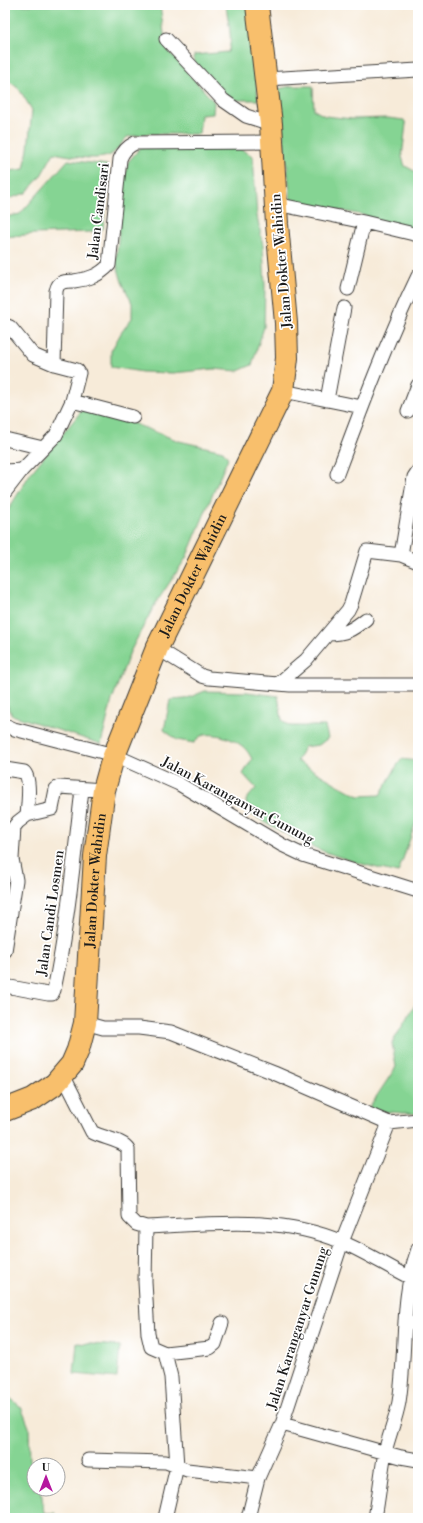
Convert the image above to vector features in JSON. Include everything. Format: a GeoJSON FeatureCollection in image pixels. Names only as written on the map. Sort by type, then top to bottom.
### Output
{"type":"FeatureCollection","features":[{"type":"Feature","properties":{"kind":"highway","name":"Jalan Dokter Wahidin"},"geometry":{"type":"LineString","coordinates":[[5,1110],[33,1099],[55,1084],[72,1064],[78,1050],[85,1023],[93,873],[104,790],[114,755],[157,648],[283,391],[287,358],[287,339],[271,133],[257,5]]}},
{"type":"Feature","properties":{"kind":"street"},"geometry":{"type":"LineString","coordinates":[[166,39],[222,100],[271,133]]}},
{"type":"Feature","properties":{"kind":"street"},"geometry":{"type":"LineString","coordinates":[[266,79],[418,70]]}},
{"type":"Feature","properties":{"kind":"street","name":"Jalan Candisari"},"geometry":{"type":"LineString","coordinates":[[54,364],[57,286],[61,282],[86,280],[104,270],[108,265],[120,159],[127,147],[135,143],[271,133]]}},
{"type":"Feature","properties":{"kind":"street"},"geometry":{"type":"LineString","coordinates":[[276,204],[364,222],[418,236]]}},
{"type":"Feature","properties":{"kind":"street"},"geometry":{"type":"LineString","coordinates":[[348,289],[364,222]]}},
{"type":"Feature","properties":{"kind":"street"},"geometry":{"type":"LineString","coordinates":[[337,474],[362,407],[418,276]]}},
{"type":"Feature","properties":{"kind":"street"},"geometry":{"type":"LineString","coordinates":[[327,400],[344,308]]}},
{"type":"Feature","properties":{"kind":"street"},"geometry":{"type":"LineString","coordinates":[[5,324],[10,327],[33,354],[54,364],[77,370],[79,373],[72,402],[56,435],[22,470],[5,492]]}},
{"type":"Feature","properties":{"kind":"street"},"geometry":{"type":"LineString","coordinates":[[408,411],[418,385]]}},
{"type":"Feature","properties":{"kind":"street"},"geometry":{"type":"LineString","coordinates":[[283,391],[362,407]]}},
{"type":"Feature","properties":{"kind":"street"},"geometry":{"type":"LineString","coordinates":[[72,402],[133,417]]}},
{"type":"Feature","properties":{"kind":"street"},"geometry":{"type":"LineString","coordinates":[[5,439],[43,448]]}},
{"type":"Feature","properties":{"kind":"street"},"geometry":{"type":"LineString","coordinates":[[5,471],[22,470]]}},
{"type":"Feature","properties":{"kind":"street"},"geometry":{"type":"LineString","coordinates":[[401,555],[416,474]]}},
{"type":"Feature","properties":{"kind":"street"},"geometry":{"type":"LineString","coordinates":[[278,684],[306,660],[352,604],[367,551],[401,555],[418,562]]}},
{"type":"Feature","properties":{"kind":"street"},"geometry":{"type":"LineString","coordinates":[[328,634],[342,634],[350,631],[366,619]]}},
{"type":"Feature","properties":{"kind":"street"},"geometry":{"type":"LineString","coordinates":[[157,648],[206,678],[298,685],[418,684]]}},
{"type":"Feature","properties":{"kind":"street"},"geometry":{"type":"LineString","coordinates":[[5,725],[14,729],[114,755]]}},
{"type":"Feature","properties":{"kind":"street","name":"Jalan Karanganyar Gunung"},"geometry":{"type":"LineString","coordinates":[[114,755],[179,784],[282,845],[303,855],[418,891]]}},
{"type":"Feature","properties":{"kind":"street"},"geometry":{"type":"LineString","coordinates":[[5,769],[26,773],[28,784],[27,815]]}},
{"type":"Feature","properties":{"kind":"street"},"geometry":{"type":"LineString","coordinates":[[5,951],[16,880],[9,843],[14,827],[27,815],[52,809],[56,789],[58,788],[104,790]]}},
{"type":"Feature","properties":{"kind":"street","name":"Jalan Candi Losmen"},"geometry":{"type":"LineString","coordinates":[[5,986],[48,994],[52,994],[54,990],[63,948],[82,790]]}},
{"type":"Feature","properties":{"kind":"street"},"geometry":{"type":"LineString","coordinates":[[85,1023],[103,1028],[139,1028],[171,1032],[274,1073],[389,1123],[418,1120]]}},
{"type":"Feature","properties":{"kind":"street","name":"Jalan Karanganyar Gunung"},"geometry":{"type":"LineString","coordinates":[[63,1075],[92,1132],[99,1136],[125,1144],[128,1149],[129,1217],[136,1224],[146,1226],[232,1223],[269,1224],[308,1231],[342,1242]]}},
{"type":"Feature","properties":{"kind":"street","name":"Jalan Karanganyar Gunung"},"geometry":{"type":"LineString","coordinates":[[248,1518],[258,1478],[282,1424],[342,1242],[389,1123]]}},
{"type":"Feature","properties":{"kind":"street"},"geometry":{"type":"LineString","coordinates":[[146,1226],[145,1282],[148,1334],[151,1347],[165,1353],[210,1348],[215,1344],[222,1323]]}},
{"type":"Feature","properties":{"kind":"street"},"geometry":{"type":"LineString","coordinates":[[342,1242],[412,1286]]}},
{"type":"Feature","properties":{"kind":"street"},"geometry":{"type":"LineString","coordinates":[[375,1518],[385,1453],[399,1404],[403,1366],[405,1321],[418,1249]]}},
{"type":"Feature","properties":{"kind":"street"},"geometry":{"type":"LineString","coordinates":[[405,1321],[418,1325]]}},
{"type":"Feature","properties":{"kind":"street"},"geometry":{"type":"LineString","coordinates":[[165,1353],[171,1378],[177,1466],[165,1518]]}},
{"type":"Feature","properties":{"kind":"street","name":"Jalan Karanganyar Gunung"},"geometry":{"type":"LineString","coordinates":[[282,1424],[385,1453],[418,1460]]}},
{"type":"Feature","properties":{"kind":"street"},"geometry":{"type":"LineString","coordinates":[[88,1460],[166,1462],[187,1470],[258,1478]]}},
{"type":"Feature","properties":{"kind":"green space"},"geometry":{"type":"Polygon","coordinates":[[[5,5],[160,5],[166,48],[214,102],[213,114],[201,115],[199,134],[145,134],[127,137],[112,154],[100,158],[84,158],[54,153],[40,177],[26,193],[5,200],[5,176],[10,171],[24,169],[28,149],[32,110],[19,89],[5,78],[5,5]]]}},
{"type":"Feature","properties":{"kind":"green space"},"geometry":{"type":"Polygon","coordinates":[[[226,5],[252,5],[258,100],[231,100],[194,61],[194,55],[228,52],[230,47],[230,35],[226,5]]]}},
{"type":"Feature","properties":{"kind":"green space"},"geometry":{"type":"Polygon","coordinates":[[[291,86],[313,86],[314,110],[325,116],[352,119],[388,118],[404,120],[406,124],[402,157],[405,166],[418,173],[418,199],[414,218],[418,220],[418,231],[363,215],[291,201],[278,89],[291,86]]]}},
{"type":"Feature","properties":{"kind":"green space"},"geometry":{"type":"Polygon","coordinates":[[[141,147],[236,147],[253,156],[257,216],[263,245],[265,286],[264,327],[252,365],[238,371],[213,369],[173,373],[142,372],[111,367],[111,351],[121,333],[132,318],[132,303],[122,282],[116,262],[123,188],[128,162],[141,147]]]}},
{"type":"Feature","properties":{"kind":"green space"},"geometry":{"type":"Polygon","coordinates":[[[68,160],[107,165],[103,229],[91,232],[34,234],[5,237],[5,217],[20,214],[68,160]]]}},
{"type":"Feature","properties":{"kind":"green space"},"geometry":{"type":"Polygon","coordinates":[[[83,409],[119,418],[179,441],[223,451],[228,458],[186,558],[154,606],[130,652],[112,700],[101,744],[12,715],[5,701],[5,515],[30,474],[83,409]]]}},
{"type":"Feature","properties":{"kind":"green space"},"geometry":{"type":"Polygon","coordinates":[[[205,691],[247,692],[278,696],[282,720],[290,726],[325,726],[328,738],[319,745],[304,747],[297,761],[359,796],[380,795],[401,759],[418,761],[418,816],[398,873],[351,861],[317,849],[291,837],[247,812],[246,800],[256,788],[243,774],[252,759],[243,747],[232,740],[213,735],[201,736],[194,743],[177,740],[164,730],[170,700],[185,699],[205,691]]]}},
{"type":"Feature","properties":{"kind":"green space"},"geometry":{"type":"Polygon","coordinates":[[[418,1000],[418,1114],[368,1109],[396,1067],[392,1043],[418,1000]]]}},
{"type":"Feature","properties":{"kind":"green space"},"geometry":{"type":"Polygon","coordinates":[[[77,1343],[120,1346],[117,1378],[74,1374],[77,1343]]]}},
{"type":"Feature","properties":{"kind":"green space"},"geometry":{"type":"Polygon","coordinates":[[[5,1394],[21,1407],[29,1427],[30,1457],[26,1457],[26,1497],[42,1497],[44,1513],[55,1513],[54,1518],[5,1518],[5,1394]]]}}]}
